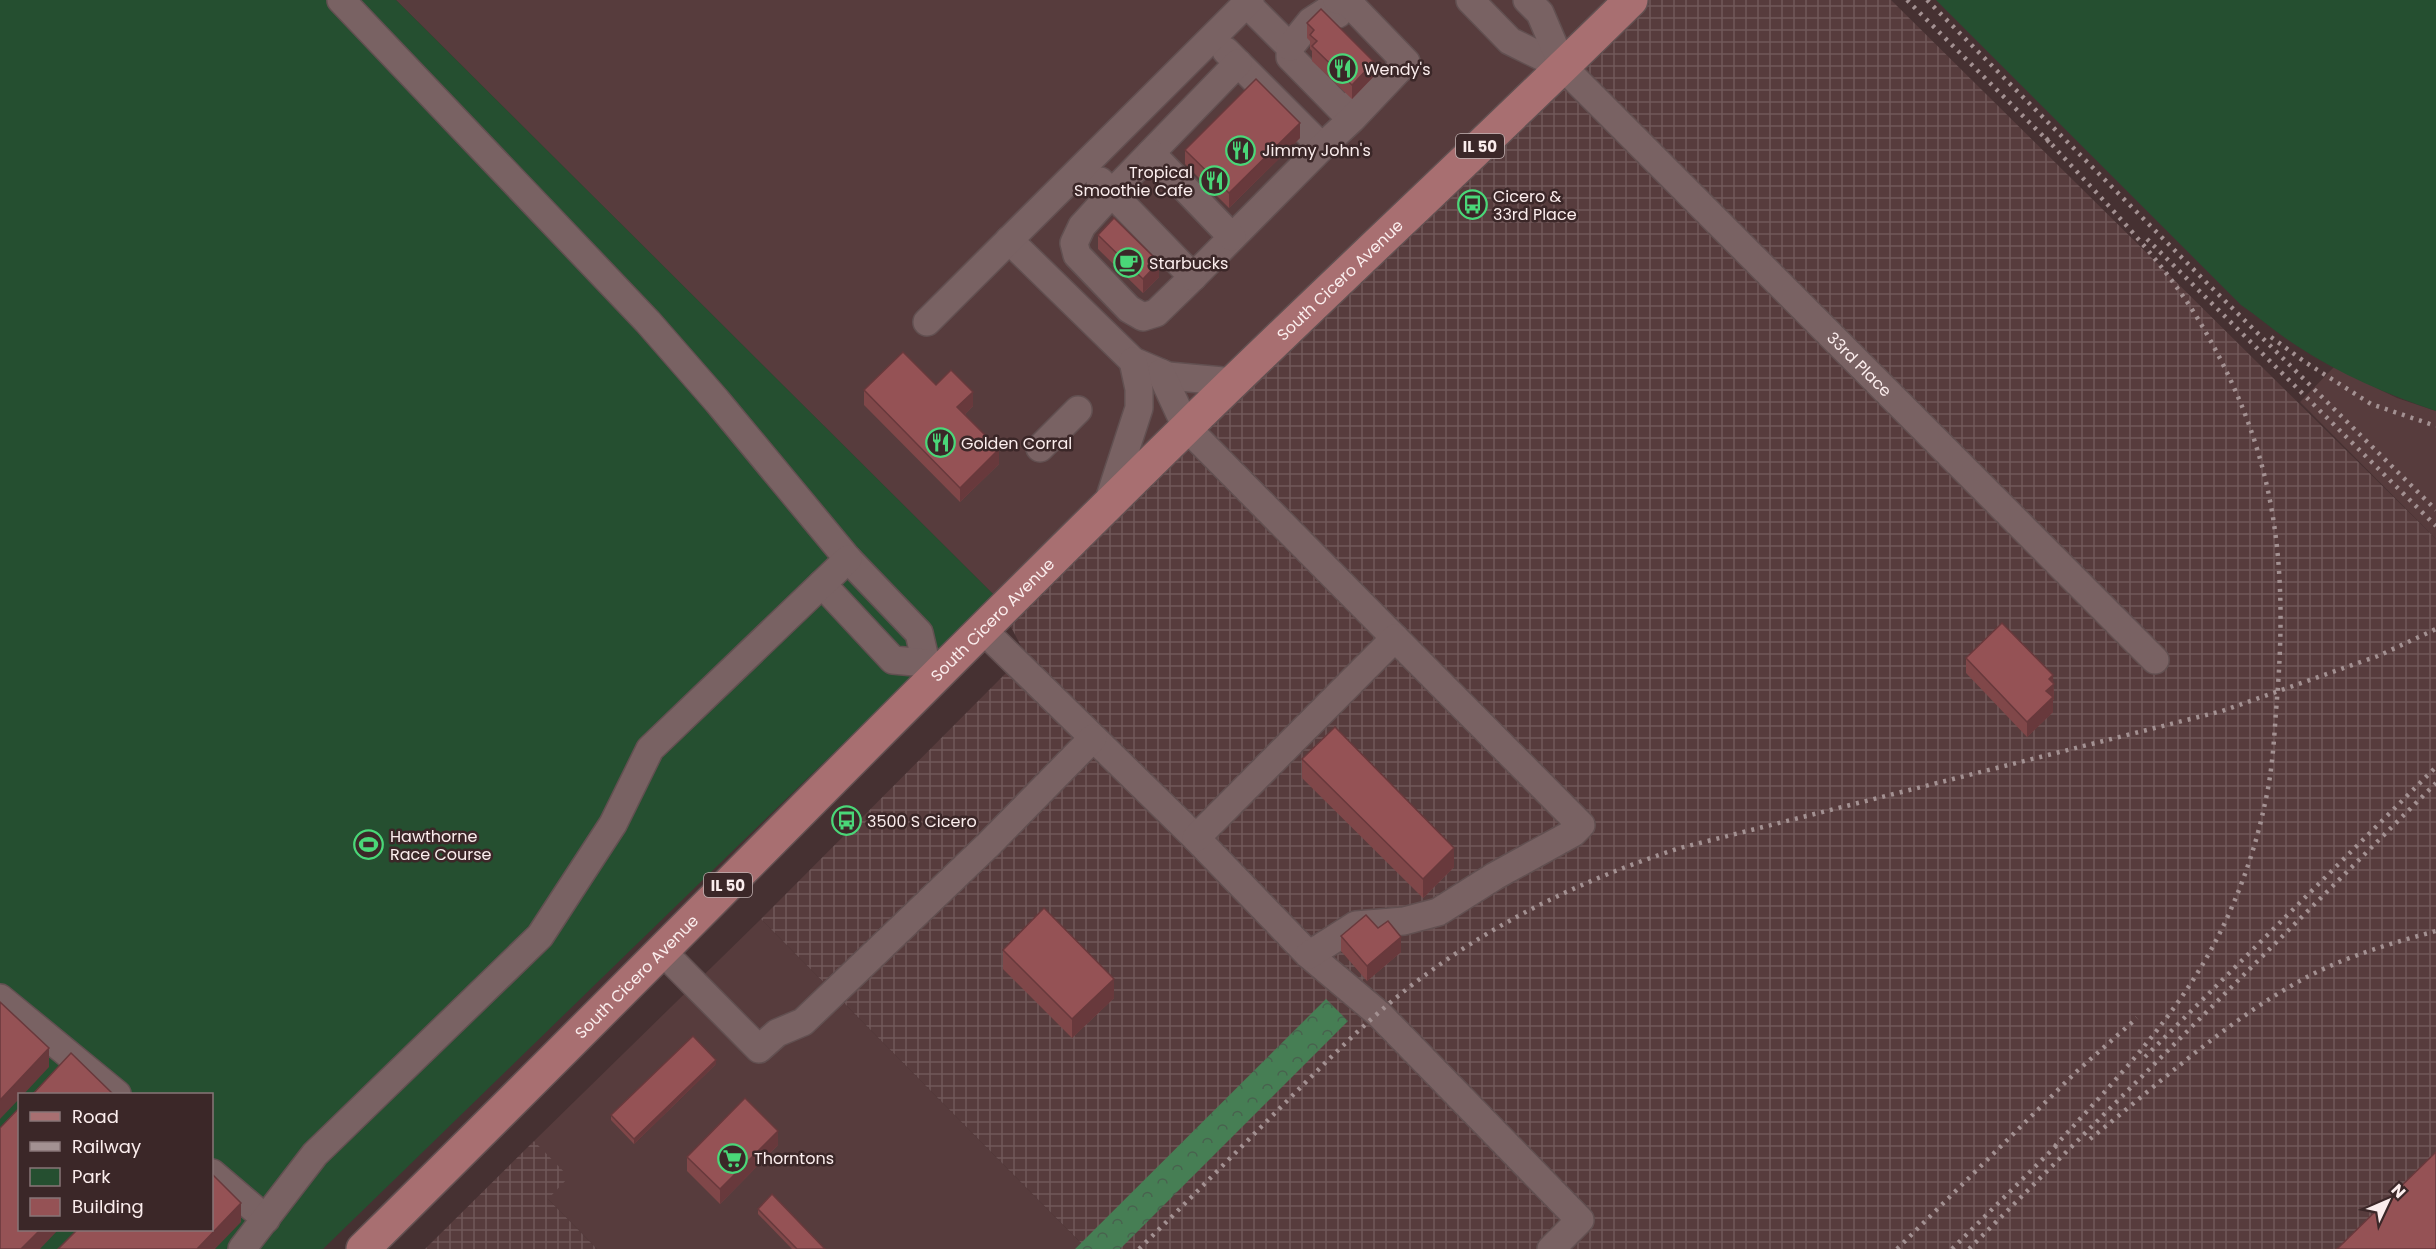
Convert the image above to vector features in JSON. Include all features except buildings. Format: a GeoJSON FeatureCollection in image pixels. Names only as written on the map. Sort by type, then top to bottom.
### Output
{"type":"FeatureCollection","features":[{"type":"Feature","properties":{"kind":"main road","name":"South Cicero Avenue"},"geometry":{"type":"LineString","coordinates":[[363,1249],[662,951],[932,669],[982,629],[1186,427],[1631,0]]}},
{"type":"Feature","properties":{"kind":"lane"},"geometry":{"type":"LineString","coordinates":[[342,0],[632,304],[717,401],[848,559],[919,633],[932,669]]}},
{"type":"Feature","properties":{"kind":"lane"},"geometry":{"type":"LineString","coordinates":[[927,322],[1249,2],[1283,40],[1318,0]]}},
{"type":"Feature","properties":{"kind":"lane","name":"33rd Place"},"geometry":{"type":"LineString","coordinates":[[1470,0],[1510,41],[1563,67],[2155,660]]}},
{"type":"Feature","properties":{"kind":"lane","name":"33rd Place"},"geometry":{"type":"LineString","coordinates":[[1527,0],[1540,13],[1563,67]]}},
{"type":"Feature","properties":{"kind":"lane"},"geometry":{"type":"LineString","coordinates":[[1238,63],[1112,193],[1082,226],[1074,243],[1077,255],[1129,309],[1143,317],[1156,313],[1322,147],[1352,120],[1406,63],[1342,1]]}},
{"type":"Feature","properties":{"kind":"lane"},"geometry":{"type":"LineString","coordinates":[[1212,38],[1322,147]]}},
{"type":"Feature","properties":{"kind":"lane"},"geometry":{"type":"LineString","coordinates":[[1151,153],[1232,237]]}},
{"type":"Feature","properties":{"kind":"lane"},"geometry":{"type":"LineString","coordinates":[[1084,165],[1193,277]]}},
{"type":"Feature","properties":{"kind":"lane"},"geometry":{"type":"LineString","coordinates":[[1009,240],[1132,361],[1161,373],[1186,378],[1234,382]]}},
{"type":"Feature","properties":{"kind":"lane"},"geometry":{"type":"LineString","coordinates":[[1107,506],[1140,408],[1139,389],[1132,361]]}},
{"type":"Feature","properties":{"kind":"lane"},"geometry":{"type":"LineString","coordinates":[[1161,373],[1186,427],[1581,825],[1573,832],[1495,876],[1438,912],[1404,921],[1356,924],[1309,955]]}},
{"type":"Feature","properties":{"kind":"lane"},"geometry":{"type":"LineString","coordinates":[[1040,448],[1078,411]]}},
{"type":"Feature","properties":{"kind":"lane"},"geometry":{"type":"LineString","coordinates":[[242,1249],[315,1154],[540,936],[613,824],[650,749],[848,559]]}},
{"type":"Feature","properties":{"kind":"lane"},"geometry":{"type":"LineString","coordinates":[[822,584],[893,660],[932,669]]}},
{"type":"Feature","properties":{"kind":"lane"},"geometry":{"type":"LineString","coordinates":[[982,629],[1196,838],[1309,955],[1379,1014],[1580,1220],[1551,1249]]}},
{"type":"Feature","properties":{"kind":"lane"},"geometry":{"type":"LineString","coordinates":[[1196,838],[1395,638]]}},
{"type":"Feature","properties":{"kind":"lane"},"geometry":{"type":"LineString","coordinates":[[662,951],[759,1049],[777,1033],[803,1022],[988,845],[1093,738]]}},
{"type":"Feature","properties":{"kind":"lane"},"geometry":{"type":"LineString","coordinates":[[0,998],[115,1093]]}},
{"type":"Feature","properties":{"kind":"lane"},"geometry":{"type":"LineString","coordinates":[[213,1174],[266,1219]]}},
{"type":"Feature","properties":{"kind":"shaded area"},"geometry":{"type":"Polygon","coordinates":[[[396,0],[1617,0],[995,596],[396,0]]]}},
{"type":"Feature","properties":{"kind":"shaded area"},"geometry":{"type":"Polygon","coordinates":[[[1617,0],[1891,0],[2436,539],[2436,1249],[1087,1249],[761,919],[1025,654],[995,596],[1617,0]]]}},
{"type":"Feature","properties":{"kind":"shaded area"},"geometry":{"type":"Polygon","coordinates":[[[2334,367],[2397,398],[2436,411],[2436,539],[2300,402],[2334,367]]]}},
{"type":"Feature","properties":{"kind":"shaded area"},"geometry":{"type":"Polygon","coordinates":[[[761,919],[1081,1243],[1075,1249],[597,1249],[548,1199],[534,1141],[761,919]]]}},
{"type":"Feature","properties":{"kind":"shaded area"},"geometry":{"type":"Polygon","coordinates":[[[534,1141],[569,1177],[548,1199],[597,1249],[425,1249],[534,1141]]]}},
{"type":"Feature","properties":{"kind":"green space","name":"Hawthorne Race Course"},"geometry":{"type":"Polygon","coordinates":[[[0,0],[396,0],[995,596],[323,1249],[0,1249],[0,0]]]}},
{"type":"Feature","properties":{"kind":"green space"},"geometry":{"type":"Polygon","coordinates":[[[1936,0],[2436,0],[2436,411],[2382,391],[2330,366],[2290,341],[2241,305],[1936,0]]]}},
{"type":"Feature","properties":{"kind":"green space"},"geometry":{"type":"Polygon","coordinates":[[[1326,999],[1348,1021],[1120,1249],[1075,1249],[1326,999]]]}},
{"type":"Feature","properties":{"kind":"railway"},"geometry":{"type":"LineString","coordinates":[[1907,0],[2051,144]]}},
{"type":"Feature","properties":{"kind":"railway"},"geometry":{"type":"LineString","coordinates":[[1927,0],[2436,510]]}},
{"type":"Feature","properties":{"kind":"railway"},"geometry":{"type":"LineString","coordinates":[[2046,138],[2128,227],[2167,274],[2201,324],[2227,372],[2247,418],[2262,464],[2272,511],[2278,558],[2280,607],[2280,657],[2269,780],[2256,840],[2237,896],[2212,948],[2178,1002],[2140,1052],[2055,1146]]}},
{"type":"Feature","properties":{"kind":"railway"},"geometry":{"type":"LineString","coordinates":[[2147,239],[2436,526]]}},
{"type":"Feature","properties":{"kind":"railway"},"geometry":{"type":"LineString","coordinates":[[2271,337],[2305,362],[2371,404],[2436,426]]}},
{"type":"Feature","properties":{"kind":"railway"},"geometry":{"type":"LineString","coordinates":[[1139,1249],[1323,1065],[1392,1002],[1457,953],[1517,916],[1549,900],[1613,872],[1680,848],[2222,711],[2378,656],[2436,629]]}},
{"type":"Feature","properties":{"kind":"railway"},"geometry":{"type":"LineString","coordinates":[[2145,1057],[2436,767]]}},
{"type":"Feature","properties":{"kind":"railway"},"geometry":{"type":"LineString","coordinates":[[1969,1249],[2436,783]]}},
{"type":"Feature","properties":{"kind":"railway"},"geometry":{"type":"LineString","coordinates":[[2090,1139],[2222,1032],[2278,994],[2307,977],[2354,956],[2436,931]]}},
{"type":"Feature","properties":{"kind":"railway"},"geometry":{"type":"LineString","coordinates":[[1897,1249],[2076,1072],[2137,1018]]}},
{"type":"Feature","properties":{"kind":"railway"},"geometry":{"type":"LineString","coordinates":[[1952,1249],[2060,1142]]}},
{"type":"Feature","properties":{"kind":"place","name":"Wendy's"},"geometry":{"type":"Point","coordinates":[1343,69]}},
{"type":"Feature","properties":{"kind":"place","name":"Jimmy John's"},"geometry":{"type":"Point","coordinates":[1241,150]}},
{"type":"Feature","properties":{"kind":"place","name":"Tropical Smoothie Cafe"},"geometry":{"type":"Point","coordinates":[1214,181]}},
{"type":"Feature","properties":{"kind":"place","name":"Cicero & 33rd Place"},"geometry":{"type":"Point","coordinates":[1472,205]}},
{"type":"Feature","properties":{"kind":"place","name":"Starbucks"},"geometry":{"type":"Point","coordinates":[1128,263]}},
{"type":"Feature","properties":{"kind":"place","name":"Golden Corral"},"geometry":{"type":"Point","coordinates":[940,443]}},
{"type":"Feature","properties":{"kind":"place","name":"3500 S Cicero"},"geometry":{"type":"Point","coordinates":[846,821]}},
{"type":"Feature","properties":{"kind":"place","name":"Hawthorne Race Course"},"geometry":{"type":"Point","coordinates":[369,845]}},
{"type":"Feature","properties":{"kind":"place","name":"Thorntons"},"geometry":{"type":"Point","coordinates":[733,1158]}}]}
